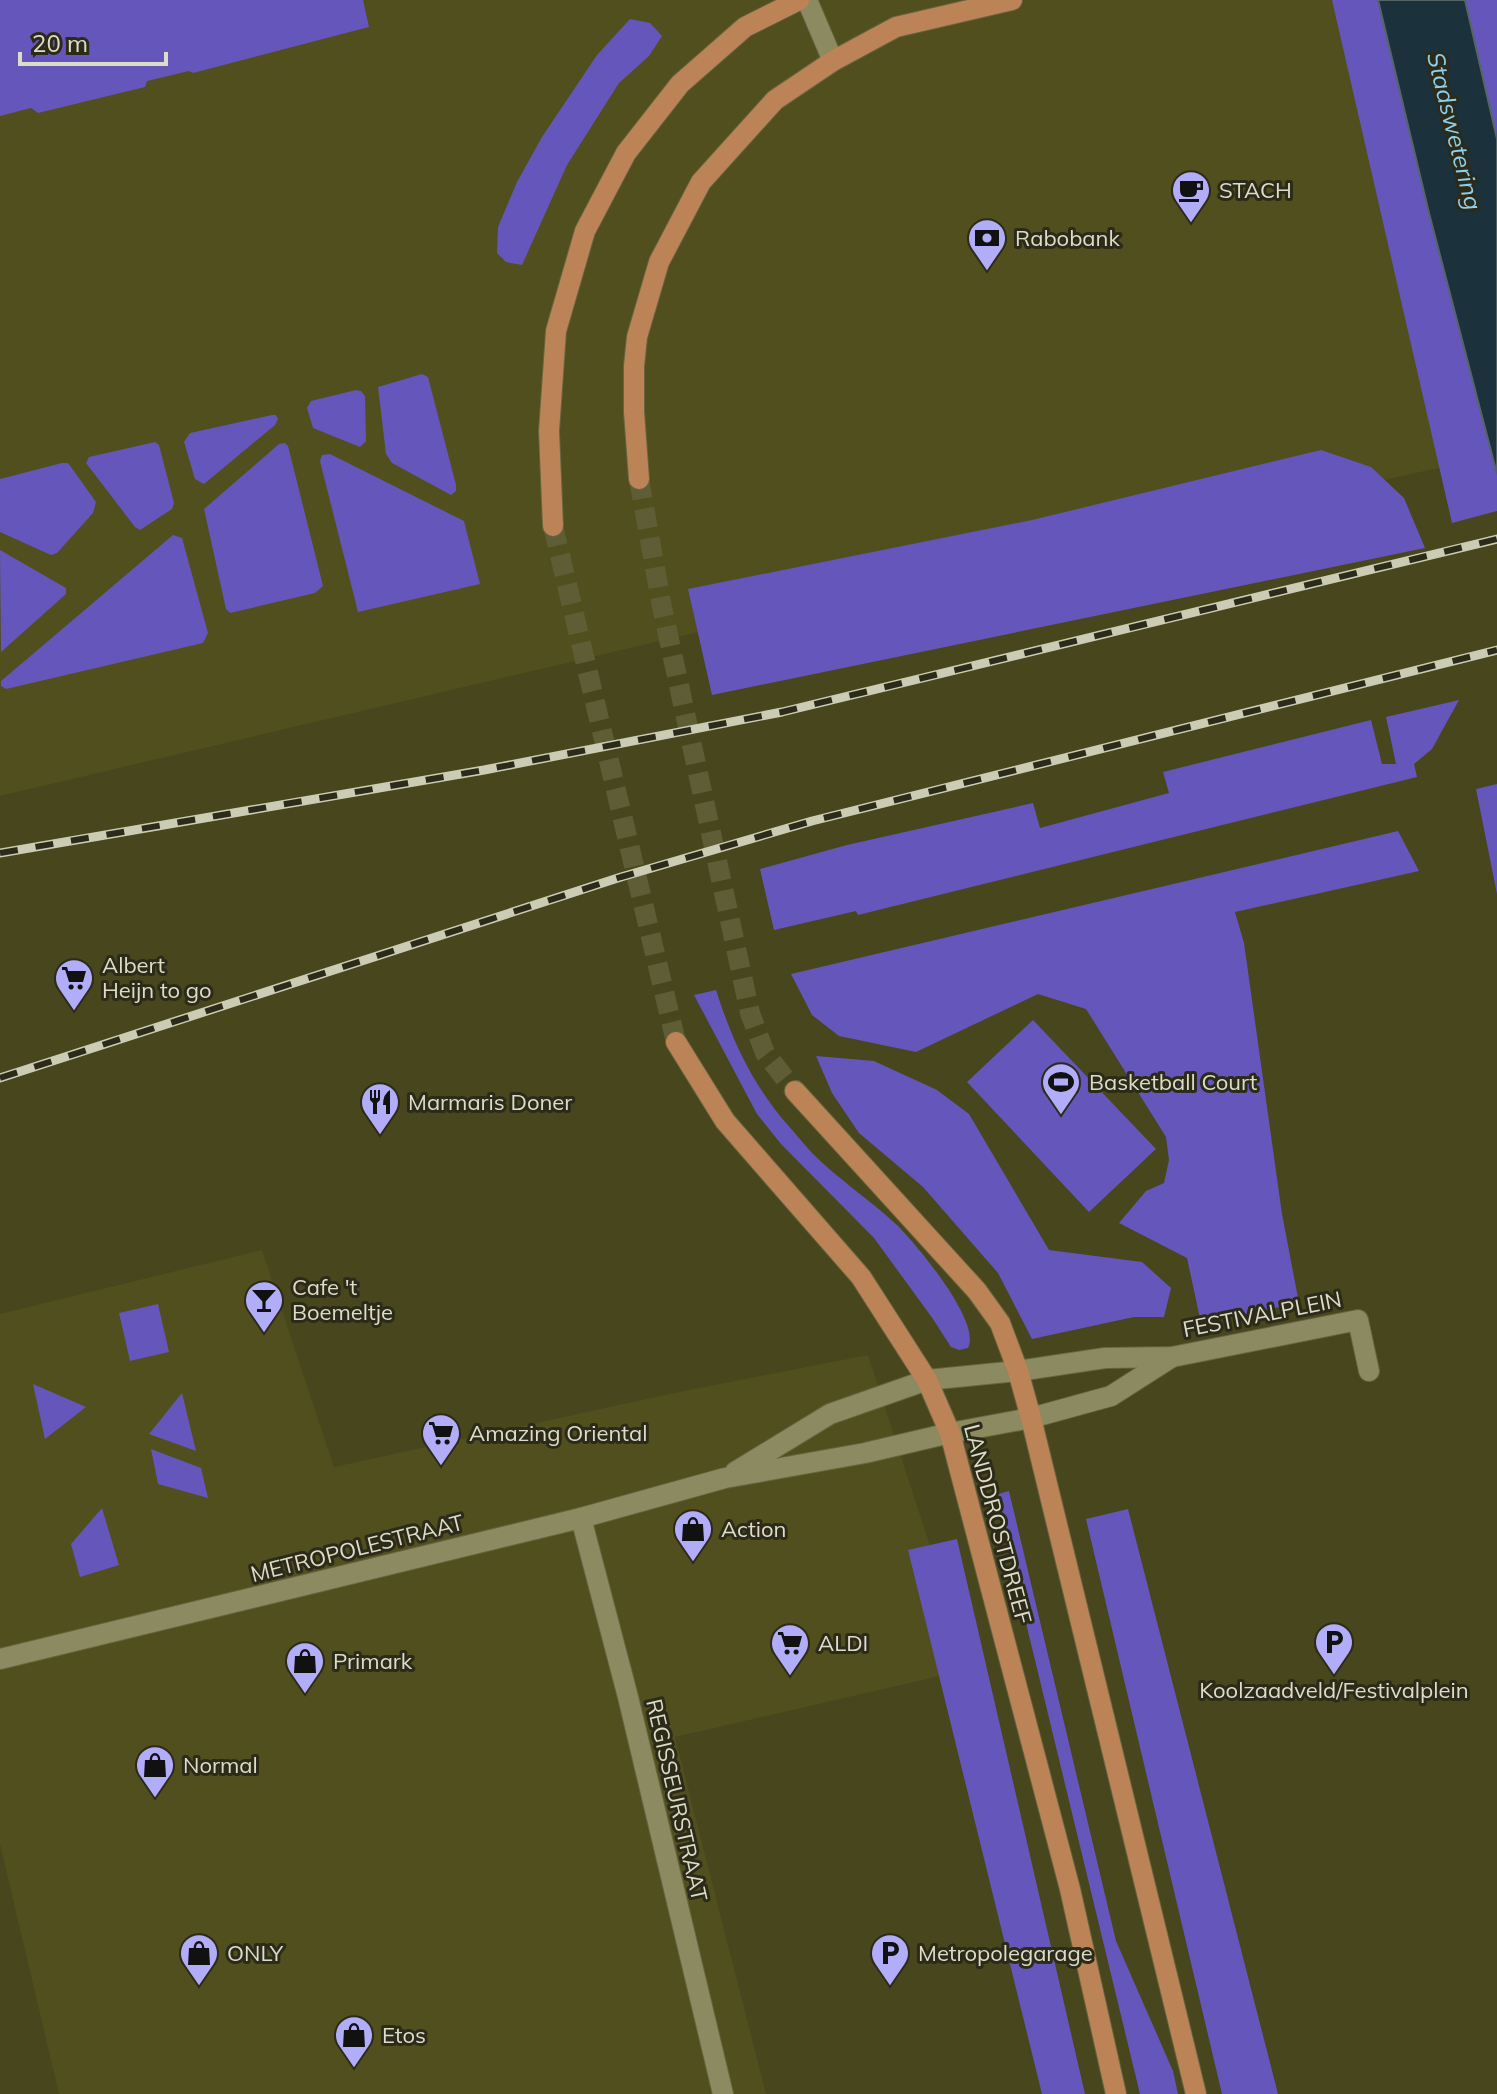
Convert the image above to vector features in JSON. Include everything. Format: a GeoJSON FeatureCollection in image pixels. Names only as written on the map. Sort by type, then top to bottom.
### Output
{"type":"FeatureCollection","features":[{"type":"Feature","properties":{"kind":"main road"},"geometry":{"type":"LineString","coordinates":[[553,526],[549,431],[556,331],[585,231],[626,153],[680,84],[745,27],[799,0]]}},
{"type":"Feature","properties":{"kind":"main road"},"geometry":{"type":"LineString","coordinates":[[639,479],[634,366],[637,337],[659,262],[701,182],[775,100],[833,61],[896,27],[1012,0]]}},
{"type":"Feature","properties":{"kind":"main road","name":"LANDDROSTDREEF"},"geometry":{"type":"LineString","coordinates":[[676,1042],[725,1121],[861,1277],[927,1380],[950,1433],[1066,1874],[1116,2094]]}},
{"type":"Feature","properties":{"kind":"main road"},"geometry":{"type":"LineString","coordinates":[[795,1091],[977,1291],[1000,1323],[1031,1418],[1196,2094]]}},
{"type":"Feature","properties":{"kind":"street"},"geometry":{"type":"LineString","coordinates":[[807,0],[833,61]]}},
{"type":"Feature","properties":{"kind":"street","name":"FESTIVALPLEIN"},"geometry":{"type":"LineString","coordinates":[[1018,1371],[1105,1358],[1172,1357],[1358,1320],[1369,1371]]}},
{"type":"Feature","properties":{"kind":"street","name":"FESTIVALPLEIN"},"geometry":{"type":"LineString","coordinates":[[950,1433],[1031,1418],[1111,1396],[1172,1357]]}},
{"type":"Feature","properties":{"kind":"street","name":"METROPOLESTRAAT"},"geometry":{"type":"LineString","coordinates":[[725,1478],[830,1414],[927,1380],[1018,1371]]}},
{"type":"Feature","properties":{"kind":"street","name":"METROPOLESTRAAT"},"geometry":{"type":"LineString","coordinates":[[0,1659],[581,1518],[725,1478],[865,1453],[950,1433]]}},
{"type":"Feature","properties":{"kind":"street","name":"REGISSEURSTRAAT"},"geometry":{"type":"LineString","coordinates":[[581,1518],[628,1697],[723,2094]]}},
{"type":"Feature","properties":{"kind":"shaded area"},"geometry":{"type":"Polygon","coordinates":[[[0,0],[1348,0],[1461,463],[741,622],[0,796],[0,0]]]}},
{"type":"Feature","properties":{"kind":"shaded area"},"geometry":{"type":"Polygon","coordinates":[[[0,0],[363,0],[369,27],[193,73],[189,71],[147,81],[145,87],[38,113],[31,108],[0,116],[0,0]]]}},
{"type":"Feature","properties":{"kind":"shaded area"},"geometry":{"type":"Polygon","coordinates":[[[1332,0],[1378,0],[1429,213],[1497,474],[1497,511],[1452,523],[1332,0]]]}},
{"type":"Feature","properties":{"kind":"shaded area"},"geometry":{"type":"Polygon","coordinates":[[[1465,0],[1497,0],[1497,139],[1465,0]]]}},
{"type":"Feature","properties":{"kind":"shaded area"},"geometry":{"type":"Polygon","coordinates":[[[630,19],[650,23],[662,36],[649,56],[619,83],[567,165],[522,265],[506,262],[497,253],[498,227],[517,182],[542,137],[597,55],[630,19]]]}},
{"type":"Feature","properties":{"kind":"shaded area"},"geometry":{"type":"Polygon","coordinates":[[[422,374],[428,377],[456,485],[456,491],[451,495],[392,463],[386,454],[378,387],[422,374]]]}},
{"type":"Feature","properties":{"kind":"shaded area"},"geometry":{"type":"Polygon","coordinates":[[[356,390],[365,396],[366,441],[360,447],[313,428],[307,408],[311,401],[356,390]]]}},
{"type":"Feature","properties":{"kind":"shaded area"},"geometry":{"type":"Polygon","coordinates":[[[272,415],[278,419],[275,425],[204,484],[195,479],[184,442],[190,433],[272,415]]]}},
{"type":"Feature","properties":{"kind":"shaded area"},"geometry":{"type":"Polygon","coordinates":[[[155,442],[159,445],[174,503],[172,509],[140,530],[86,463],[89,457],[155,442]]]}},
{"type":"Feature","properties":{"kind":"shaded area"},"geometry":{"type":"Polygon","coordinates":[[[285,443],[323,586],[315,593],[230,613],[226,609],[204,509],[279,444],[285,443]]]}},
{"type":"Feature","properties":{"kind":"shaded area"},"geometry":{"type":"Polygon","coordinates":[[[1321,450],[1371,467],[1404,498],[1425,548],[712,695],[688,589],[1032,520],[1321,450]]]}},
{"type":"Feature","properties":{"kind":"shaded area"},"geometry":{"type":"Polygon","coordinates":[[[330,454],[464,521],[480,584],[358,612],[320,461],[322,455],[330,454]]]}},
{"type":"Feature","properties":{"kind":"shaded area"},"geometry":{"type":"Polygon","coordinates":[[[68,463],[96,502],[93,513],[57,553],[51,555],[0,532],[0,479],[68,463]]]}},
{"type":"Feature","properties":{"kind":"shaded area"},"geometry":{"type":"Polygon","coordinates":[[[173,535],[182,538],[208,633],[203,643],[6,689],[1,686],[1,681],[173,535]]]}},
{"type":"Feature","properties":{"kind":"shaded area"},"geometry":{"type":"Polygon","coordinates":[[[0,550],[66,588],[66,594],[1,652],[0,550]]]}},
{"type":"Feature","properties":{"kind":"shaded area"},"geometry":{"type":"Polygon","coordinates":[[[1459,700],[1432,749],[1414,764],[1417,777],[858,915],[856,911],[774,930],[760,869],[847,845],[1033,803],[1040,828],[1169,793],[1163,772],[1371,720],[1382,764],[1396,764],[1386,717],[1459,700]]]}},
{"type":"Feature","properties":{"kind":"shaded area"},"geometry":{"type":"Polygon","coordinates":[[[1497,784],[1497,894],[1476,789],[1497,784]]]}},
{"type":"Feature","properties":{"kind":"shaded area"},"geometry":{"type":"Polygon","coordinates":[[[1398,831],[1419,871],[1235,912],[1244,943],[1282,1214],[1299,1303],[1201,1323],[1187,1258],[1119,1223],[1146,1191],[1164,1183],[1169,1160],[1166,1137],[1086,1009],[1038,994],[916,1052],[839,1036],[812,1015],[791,974],[1398,831]]]}},
{"type":"Feature","properties":{"kind":"shaded area"},"geometry":{"type":"Polygon","coordinates":[[[716,990],[742,1056],[769,1101],[812,1153],[897,1225],[918,1249],[957,1303],[970,1336],[968,1348],[959,1350],[951,1347],[874,1238],[781,1144],[757,1114],[694,995],[716,990]]]}},
{"type":"Feature","properties":{"kind":"shaded area","name":"Basketball Court"},"geometry":{"type":"Polygon","coordinates":[[[1033,1020],[1156,1149],[1089,1212],[967,1082],[1033,1020]]]}},
{"type":"Feature","properties":{"kind":"shaded area"},"geometry":{"type":"Polygon","coordinates":[[[816,1056],[874,1061],[937,1090],[969,1114],[1049,1250],[1142,1262],[1171,1288],[1164,1317],[1134,1317],[1032,1339],[998,1273],[923,1187],[859,1133],[832,1093],[816,1056]]]}},
{"type":"Feature","properties":{"kind":"shaded area"},"geometry":{"type":"Polygon","coordinates":[[[262,1250],[334,1467],[674,1393],[868,1355],[970,1669],[675,1737],[766,2094],[59,2094],[0,1844],[0,1314],[262,1250]]]}},
{"type":"Feature","properties":{"kind":"shaded area"},"geometry":{"type":"Polygon","coordinates":[[[158,1304],[169,1352],[130,1361],[119,1313],[158,1304]]]}},
{"type":"Feature","properties":{"kind":"shaded area"},"geometry":{"type":"Polygon","coordinates":[[[33,1384],[86,1407],[45,1439],[33,1384]]]}},
{"type":"Feature","properties":{"kind":"shaded area"},"geometry":{"type":"Polygon","coordinates":[[[182,1393],[196,1451],[149,1434],[182,1393]]]}},
{"type":"Feature","properties":{"kind":"shaded area"},"geometry":{"type":"Polygon","coordinates":[[[151,1449],[201,1468],[208,1498],[158,1484],[151,1449]]]}},
{"type":"Feature","properties":{"kind":"shaded area"},"geometry":{"type":"Polygon","coordinates":[[[1009,1491],[1116,1941],[1173,2071],[1178,2094],[1140,2094],[995,1495],[1009,1491]]]}},
{"type":"Feature","properties":{"kind":"shaded area"},"geometry":{"type":"Polygon","coordinates":[[[102,1508],[119,1565],[80,1577],[71,1544],[102,1508]]]}},
{"type":"Feature","properties":{"kind":"shaded area"},"geometry":{"type":"Polygon","coordinates":[[[1128,1509],[1278,2094],[1222,2094],[1086,1519],[1128,1509]]]}},
{"type":"Feature","properties":{"kind":"shaded area"},"geometry":{"type":"Polygon","coordinates":[[[957,1539],[1085,2094],[1042,2094],[908,1550],[957,1539]]]}},
{"type":"Feature","properties":{"kind":"water","name":"Stadswetering"},"geometry":{"type":"Polygon","coordinates":[[[1378,0],[1465,0],[1497,139],[1497,474],[1429,213],[1378,0]]]}},
{"type":"Feature","properties":{"kind":"tunnel"},"geometry":{"type":"LineString","coordinates":[[639,479],[662,607],[750,1013],[765,1053],[795,1091]]}},
{"type":"Feature","properties":{"kind":"tunnel"},"geometry":{"type":"LineString","coordinates":[[553,526],[676,1042]]}},
{"type":"Feature","properties":{"kind":"railway"},"geometry":{"type":"LineString","coordinates":[[0,853],[484,770],[782,712],[1497,539]]}},
{"type":"Feature","properties":{"kind":"railway"},"geometry":{"type":"LineString","coordinates":[[0,1078],[621,877],[812,821],[1497,650]]}},
{"type":"Feature","properties":{"kind":"place","name":"STACH"},"geometry":{"type":"Point","coordinates":[1191,224]}},
{"type":"Feature","properties":{"kind":"place","name":"Rabobank"},"geometry":{"type":"Point","coordinates":[987,272]}},
{"type":"Feature","properties":{"kind":"place","name":"Albert Heijn to go"},"geometry":{"type":"Point","coordinates":[74,1012]}},
{"type":"Feature","properties":{"kind":"place","name":"Basketball Court"},"geometry":{"type":"Point","coordinates":[1061,1116]}},
{"type":"Feature","properties":{"kind":"place","name":"Marmaris Doner"},"geometry":{"type":"Point","coordinates":[380,1136]}},
{"type":"Feature","properties":{"kind":"place","name":"Cafe 't Boemeltje"},"geometry":{"type":"Point","coordinates":[264,1334]}},
{"type":"Feature","properties":{"kind":"place","name":"Amazing Oriental"},"geometry":{"type":"Point","coordinates":[441,1467]}},
{"type":"Feature","properties":{"kind":"place","name":"Action"},"geometry":{"type":"Point","coordinates":[693,1563]}},
{"type":"Feature","properties":{"kind":"place","name":"Koolzaadveld/Festivalplein"},"geometry":{"type":"Point","coordinates":[1334,1676]}},
{"type":"Feature","properties":{"kind":"place","name":"ALDI"},"geometry":{"type":"Point","coordinates":[790,1677]}},
{"type":"Feature","properties":{"kind":"place","name":"Primark"},"geometry":{"type":"Point","coordinates":[305,1695]}},
{"type":"Feature","properties":{"kind":"place","name":"Normal"},"geometry":{"type":"Point","coordinates":[155,1799]}},
{"type":"Feature","properties":{"kind":"place","name":"ONLY"},"geometry":{"type":"Point","coordinates":[199,1987]}},
{"type":"Feature","properties":{"kind":"place","name":"Metropolegarage"},"geometry":{"type":"Point","coordinates":[890,1987]}},
{"type":"Feature","properties":{"kind":"place","name":"Etos"},"geometry":{"type":"Point","coordinates":[354,2069]}}]}
